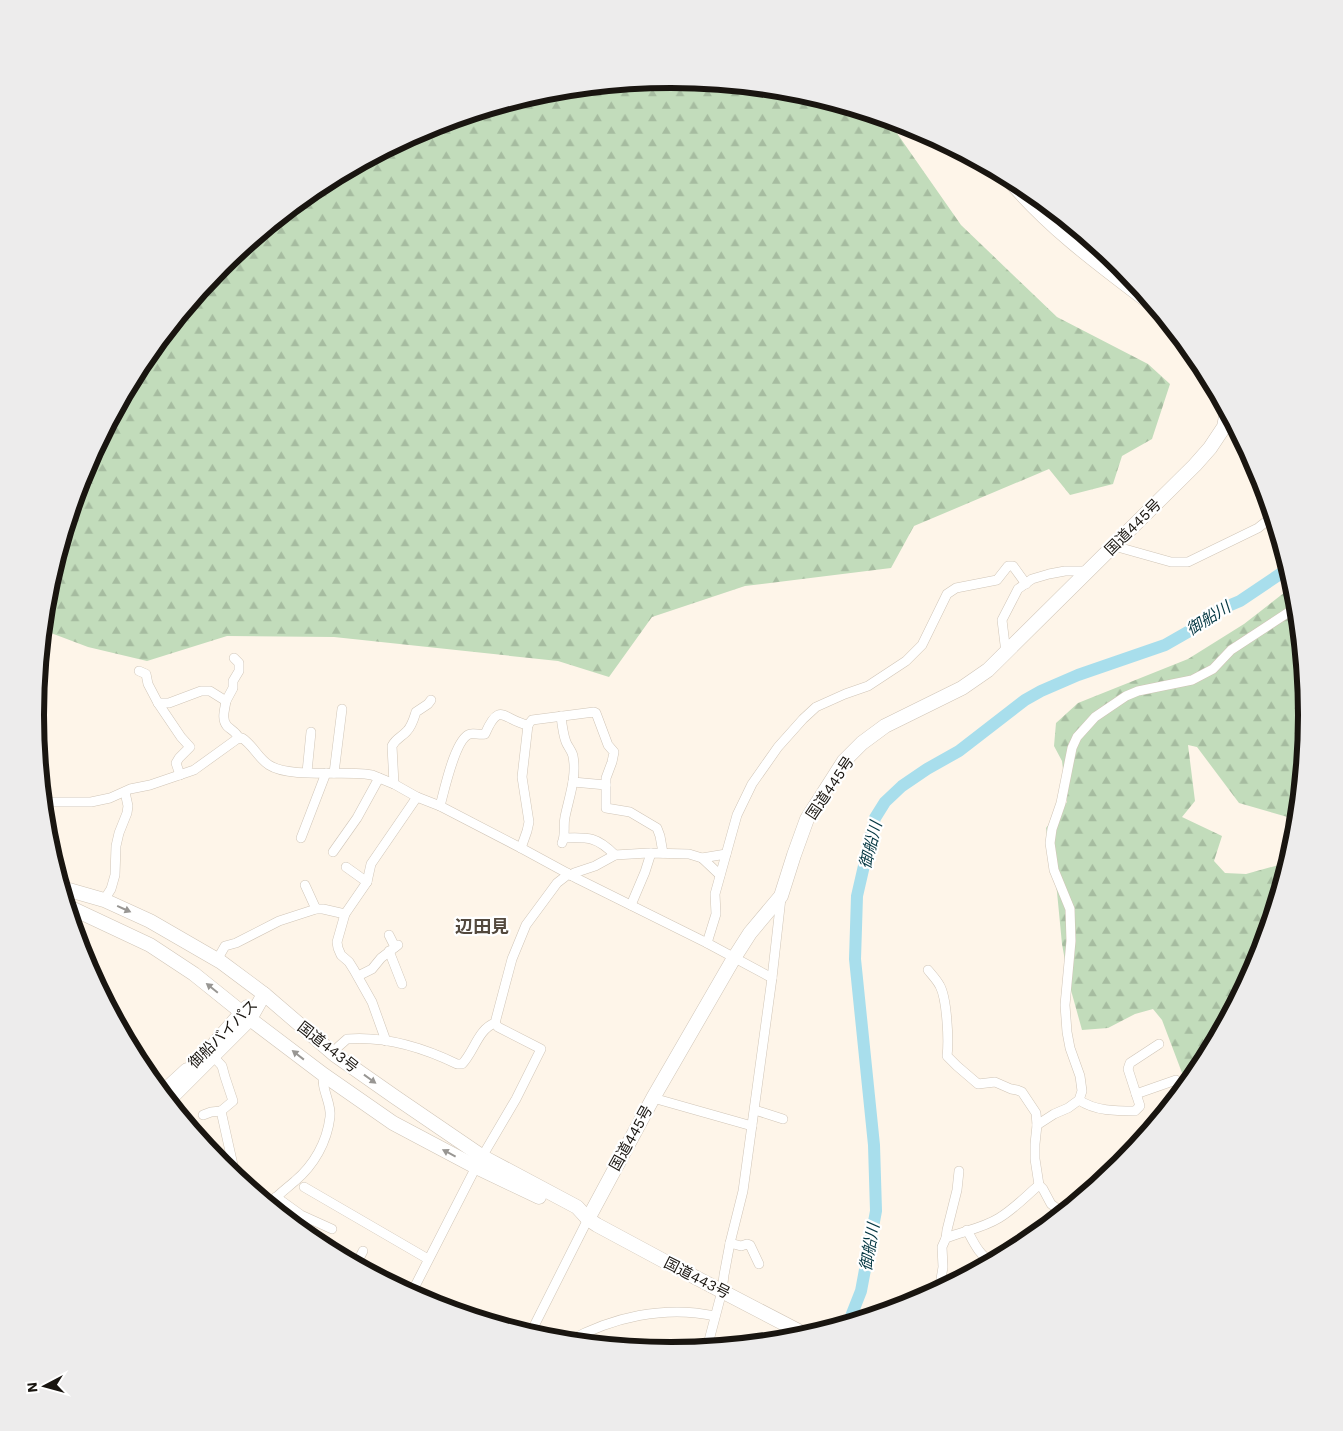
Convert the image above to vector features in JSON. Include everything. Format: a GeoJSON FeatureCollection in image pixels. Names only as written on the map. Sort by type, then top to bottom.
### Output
{"type":"FeatureCollection","features":[{"type":"Feature","properties":{"kind":"highway"},"geometry":{"type":"LineString","coordinates":[[1026,198],[1045,218],[1102,267],[1130,288]]}},
{"type":"Feature","properties":{"kind":"highway","name":"国道445号"},"geometry":{"type":"LineString","coordinates":[[588,1219],[653,1098],[734,958],[750,933],[781,896],[807,819],[830,782],[850,755],[862,743],[885,726],[962,688],[988,670],[1006,654],[1195,465],[1224,428],[1225,421]]}},
{"type":"Feature","properties":{"kind":"highway","name":"国道443号"},"geometry":{"type":"LineString","coordinates":[[69,890],[104,900],[150,921],[217,960],[264,994],[335,1054],[395,1097],[479,1162]]}},
{"type":"Feature","properties":{"kind":"highway"},"geometry":{"type":"LineString","coordinates":[[97,920],[104,900]]}},
{"type":"Feature","properties":{"kind":"highway","name":"国道443号"},"geometry":{"type":"LineString","coordinates":[[75,910],[150,945],[194,974],[324,1075],[393,1123],[479,1162],[797,1330]]}},
{"type":"Feature","properties":{"kind":"highway"},"geometry":{"type":"LineString","coordinates":[[176,962],[188,942]]}},
{"type":"Feature","properties":{"kind":"highway","name":"御船バイパス"},"geometry":{"type":"LineString","coordinates":[[167,1089],[246,1016],[264,994]]}},
{"type":"Feature","properties":{"kind":"highway"},"geometry":{"type":"LineString","coordinates":[[172,1097],[213,1056],[246,1016]]}},
{"type":"Feature","properties":{"kind":"highway"},"geometry":{"type":"LineString","coordinates":[[324,1075],[335,1054]]}},
{"type":"Feature","properties":{"kind":"street"},"geometry":{"type":"LineString","coordinates":[[1114,546],[1171,562],[1188,562],[1258,528],[1268,520]]}},
{"type":"Feature","properties":{"kind":"street"},"geometry":{"type":"LineString","coordinates":[[707,943],[716,914],[715,894],[737,815],[752,784],[778,747],[803,719],[816,708],[845,694],[868,686],[906,661],[922,645],[947,594],[956,588],[997,580],[1008,566],[1013,566],[1026,584]]}},
{"type":"Feature","properties":{"kind":"street"},"geometry":{"type":"LineString","coordinates":[[1006,654],[1002,620],[1018,589],[1032,579],[1049,574],[1065,571],[1088,571]]}},
{"type":"Feature","properties":{"kind":"street"},"geometry":{"type":"LineString","coordinates":[[1037,1125],[1079,1100],[1082,1091],[1080,1076],[1070,1048],[1065,1005],[1071,941],[1070,909],[1054,870],[1050,843],[1052,830],[1061,803],[1072,748],[1077,737],[1095,717],[1126,696],[1138,691],[1192,680],[1213,669],[1231,650],[1290,611]]}},
{"type":"Feature","properties":{"kind":"street"},"geometry":{"type":"LineString","coordinates":[[234,658],[240,663],[240,667],[233,681],[233,688],[226,701],[224,720],[226,725],[239,738],[248,742],[268,764],[284,771],[352,772],[372,775],[394,784],[417,798],[440,806],[772,978]]}},
{"type":"Feature","properties":{"kind":"street"},"geometry":{"type":"LineString","coordinates":[[139,671],[146,674],[148,684],[158,703],[190,747],[176,763],[180,775]]}},
{"type":"Feature","properties":{"kind":"street"},"geometry":{"type":"LineString","coordinates":[[158,703],[169,703],[201,691],[210,691],[226,701]]}},
{"type":"Feature","properties":{"kind":"street"},"geometry":{"type":"LineString","coordinates":[[394,784],[392,746],[395,740],[407,731],[413,722],[416,712],[431,700]]}},
{"type":"Feature","properties":{"kind":"street"},"geometry":{"type":"LineString","coordinates":[[301,838],[330,773],[342,708]]}},
{"type":"Feature","properties":{"kind":"street"},"geometry":{"type":"LineString","coordinates":[[521,848],[528,822],[522,777],[528,725],[532,720],[594,712],[608,744],[614,752],[606,778],[606,808],[630,812],[657,828],[663,853]]}},
{"type":"Feature","properties":{"kind":"street"},"geometry":{"type":"LineString","coordinates":[[440,806],[451,762],[467,735],[485,734],[491,720],[499,714],[506,715],[522,724],[528,725]]}},
{"type":"Feature","properties":{"kind":"street"},"geometry":{"type":"LineString","coordinates":[[561,716],[566,743],[572,754],[573,782],[565,818],[563,841],[581,837],[595,840],[604,844],[615,855]]}},
{"type":"Feature","properties":{"kind":"street"},"geometry":{"type":"LineString","coordinates":[[308,772],[311,732]]}},
{"type":"Feature","properties":{"kind":"street"},"geometry":{"type":"LineString","coordinates":[[50,802],[91,802],[110,798],[130,788],[150,785],[180,775],[194,770],[239,738]]}},
{"type":"Feature","properties":{"kind":"street"},"geometry":{"type":"LineString","coordinates":[[333,852],[357,818],[379,778]]}},
{"type":"Feature","properties":{"kind":"street"},"geometry":{"type":"LineString","coordinates":[[573,782],[606,785]]}},
{"type":"Feature","properties":{"kind":"street"},"geometry":{"type":"LineString","coordinates":[[104,900],[111,889],[115,875],[119,833],[128,806],[125,792]]}},
{"type":"Feature","properties":{"kind":"street"},"geometry":{"type":"LineString","coordinates":[[386,1041],[375,1009],[358,976],[349,962],[341,955],[336,942],[345,914],[367,882],[371,864],[417,798]]}},
{"type":"Feature","properties":{"kind":"street"},"geometry":{"type":"LineString","coordinates":[[631,905],[645,872],[650,853]]}},
{"type":"Feature","properties":{"kind":"street"},"geometry":{"type":"LineString","coordinates":[[335,1054],[338,1047],[346,1039],[386,1041],[423,1051],[459,1065],[465,1061],[485,1028],[495,1023],[512,959],[526,925],[558,883],[570,874],[595,866],[615,855],[663,853],[689,854],[702,858],[720,875]]}},
{"type":"Feature","properties":{"kind":"street"},"geometry":{"type":"LineString","coordinates":[[702,858],[726,854]]}},
{"type":"Feature","properties":{"kind":"street"},"geometry":{"type":"LineString","coordinates":[[346,867],[367,882]]}},
{"type":"Feature","properties":{"kind":"street"},"geometry":{"type":"LineString","coordinates":[[305,885],[316,909]]}},
{"type":"Feature","properties":{"kind":"street"},"geometry":{"type":"LineString","coordinates":[[708,1342],[722,1291],[730,1243],[743,1191],[755,1110],[781,896]]}},
{"type":"Feature","properties":{"kind":"street"},"geometry":{"type":"LineString","coordinates":[[217,960],[224,946],[236,943],[279,921],[316,909],[345,914]]}},
{"type":"Feature","properties":{"kind":"street"},"geometry":{"type":"LineString","coordinates":[[389,935],[402,984]]}},
{"type":"Feature","properties":{"kind":"street"},"geometry":{"type":"LineString","coordinates":[[358,976],[372,969],[381,958],[394,948]]}},
{"type":"Feature","properties":{"kind":"street"},"geometry":{"type":"LineString","coordinates":[[928,970],[940,984],[944,994],[947,1056],[978,1084],[995,1082],[1022,1092],[1036,1113],[1035,1159],[1039,1185],[1051,1204],[1059,1210]]}},
{"type":"Feature","properties":{"kind":"street"},"geometry":{"type":"LineString","coordinates":[[414,1288],[479,1162],[516,1099],[541,1049],[498,1027],[495,1023]]}},
{"type":"Feature","properties":{"kind":"street"},"geometry":{"type":"LineString","coordinates":[[1079,1100],[1097,1108],[1135,1111],[1140,1106],[1128,1069],[1130,1063],[1159,1044]]}},
{"type":"Feature","properties":{"kind":"street"},"geometry":{"type":"LineString","coordinates":[[203,1115],[221,1111],[233,1101],[222,1066],[213,1056]]}},
{"type":"Feature","properties":{"kind":"street"},"geometry":{"type":"LineString","coordinates":[[273,1200],[297,1179],[314,1159],[325,1140],[330,1105],[324,1086],[324,1075]]}},
{"type":"Feature","properties":{"kind":"street"},"geometry":{"type":"LineString","coordinates":[[1136,1094],[1176,1080]]}},
{"type":"Feature","properties":{"kind":"street"},"geometry":{"type":"LineString","coordinates":[[653,1098],[752,1126]]}},
{"type":"Feature","properties":{"kind":"street"},"geometry":{"type":"LineString","coordinates":[[755,1110],[783,1119]]}},
{"type":"Feature","properties":{"kind":"street"},"geometry":{"type":"LineString","coordinates":[[221,1111],[233,1163]]}},
{"type":"Feature","properties":{"kind":"street"},"geometry":{"type":"LineString","coordinates":[[940,1283],[943,1267],[942,1247],[946,1238],[957,1190],[959,1171]]}},
{"type":"Feature","properties":{"kind":"street"},"geometry":{"type":"LineString","coordinates":[[946,1238],[986,1225],[999,1218],[1014,1208],[1039,1185]]}},
{"type":"Feature","properties":{"kind":"street"},"geometry":{"type":"LineString","coordinates":[[304,1187],[428,1259]]}},
{"type":"Feature","properties":{"kind":"street"},"geometry":{"type":"LineString","coordinates":[[276,1197],[301,1215],[332,1229]]}},
{"type":"Feature","properties":{"kind":"street"},"geometry":{"type":"LineString","coordinates":[[533,1327],[588,1219]]}},
{"type":"Feature","properties":{"kind":"street"},"geometry":{"type":"LineString","coordinates":[[967,1230],[976,1247],[986,1258]]}},
{"type":"Feature","properties":{"kind":"street"},"geometry":{"type":"LineString","coordinates":[[730,1243],[740,1246],[750,1245],[759,1264]]}},
{"type":"Feature","properties":{"kind":"street"},"geometry":{"type":"LineString","coordinates":[[359,1259],[363,1251]]}},
{"type":"Feature","properties":{"kind":"street"},"geometry":{"type":"LineString","coordinates":[[578,1336],[610,1323],[649,1314],[678,1312],[715,1316]]}},
{"type":"Feature","properties":{"kind":"green space"},"geometry":{"type":"Polygon","coordinates":[[[630,89],[713,89],[794,100],[834,109],[894,129],[961,225],[1057,317],[1148,364],[1170,384],[1152,439],[1122,456],[1113,484],[1070,495],[1049,469],[914,526],[891,568],[745,586],[652,617],[609,677],[558,661],[334,637],[227,636],[147,661],[88,647],[49,632],[65,553],[77,514],[108,438],[128,402],[173,333],[228,272],[258,244],[289,217],[323,194],[394,152],[470,121],[509,109],[590,93],[630,89]]]}},
{"type":"Feature","properties":{"kind":"green space"},"geometry":{"type":"Polygon","coordinates":[[[1287,591],[1294,634],[1298,674],[1298,757],[1294,797],[1290,818],[1239,803],[1197,747],[1188,745],[1195,801],[1182,817],[1222,836],[1214,861],[1225,873],[1246,874],[1281,864],[1266,917],[1235,993],[1215,1029],[1184,1078],[1162,1020],[1153,1009],[1135,1014],[1108,1028],[1082,1030],[1069,983],[1062,944],[1057,892],[1046,828],[1067,802],[1062,761],[1054,746],[1056,723],[1078,703],[1188,659],[1244,624],[1287,591]]]}},
{"type":"Feature","properties":{"kind":"waterway","name":"御船川"},"geometry":{"type":"LineString","coordinates":[[851,1317],[861,1291],[876,1211],[874,1145],[855,959],[857,896],[875,818],[885,802],[902,786],[959,751],[1025,700],[1078,675],[1165,645],[1193,629],[1221,609],[1240,601],[1282,572]]}},
{"type":"Feature","properties":{"kind":"district","name":"辺田見"},"geometry":{"type":"Point","coordinates":[482,927]}}]}
